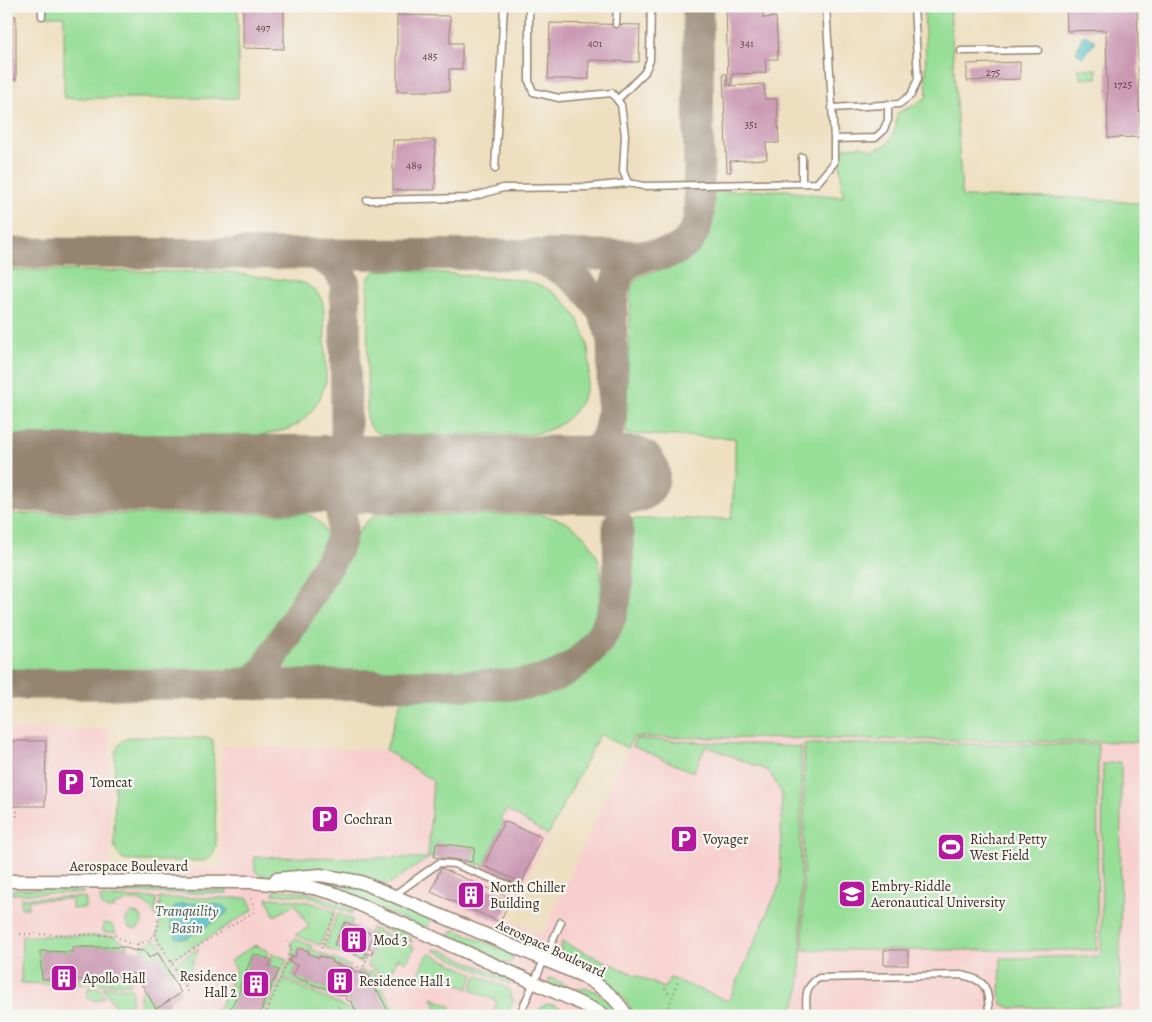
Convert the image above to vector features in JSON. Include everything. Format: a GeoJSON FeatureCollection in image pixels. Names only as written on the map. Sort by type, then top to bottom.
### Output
{"type":"FeatureCollection","features":[{"type":"Feature","properties":{"kind":"street","name":"Aerospace Boulevard"},"geometry":{"type":"LineString","coordinates":[[251,882],[320,876],[362,882],[583,976],[604,988],[618,1001],[627,1016]]}},
{"type":"Feature","properties":{"kind":"street","name":"Aerospace Boulevard"},"geometry":{"type":"LineString","coordinates":[[6,880],[251,882],[314,888],[336,894],[605,1016]]}},
{"type":"Feature","properties":{"kind":"street"},"geometry":{"type":"LineString","coordinates":[[436,938],[446,918]]}},
{"type":"Feature","properties":{"kind":"lane"},"geometry":{"type":"LineString","coordinates":[[42,6],[42,16]]}},
{"type":"Feature","properties":{"kind":"lane"},"geometry":{"type":"LineString","coordinates":[[495,169],[504,6]]}},
{"type":"Feature","properties":{"kind":"lane"},"geometry":{"type":"LineString","coordinates":[[529,6],[529,81],[533,92],[559,98],[612,93],[622,105],[625,135],[623,171],[628,183]]}},
{"type":"Feature","properties":{"kind":"lane"},"geometry":{"type":"LineString","coordinates":[[616,6],[616,24]]}},
{"type":"Feature","properties":{"kind":"lane"},"geometry":{"type":"LineString","coordinates":[[617,100],[646,72],[650,60],[651,6]]}},
{"type":"Feature","properties":{"kind":"lane"},"geometry":{"type":"LineString","coordinates":[[367,200],[468,198],[503,188],[589,187],[628,183],[644,186],[817,183],[834,163],[826,6]]}},
{"type":"Feature","properties":{"kind":"lane"},"geometry":{"type":"LineString","coordinates":[[832,108],[899,104],[912,95],[918,79],[914,6]]}},
{"type":"Feature","properties":{"kind":"lane"},"geometry":{"type":"LineString","coordinates":[[961,51],[1038,50]]}},
{"type":"Feature","properties":{"kind":"lane"},"geometry":{"type":"LineString","coordinates":[[834,139],[875,138],[883,131],[888,120],[888,104]]}},
{"type":"Feature","properties":{"kind":"lane"},"geometry":{"type":"LineString","coordinates":[[802,157],[802,183]]}},
{"type":"Feature","properties":{"kind":"lane"},"geometry":{"type":"LineString","coordinates":[[394,895],[439,863],[454,864],[511,886]]}},
{"type":"Feature","properties":{"kind":"lane"},"geometry":{"type":"LineString","coordinates":[[518,1016],[561,922]]}},
{"type":"Feature","properties":{"kind":"lane"},"geometry":{"type":"LineString","coordinates":[[807,1016],[806,994],[811,983],[819,978],[961,976],[973,977],[983,983],[988,992],[989,1016]]}},
{"type":"Feature","properties":{"kind":"path"},"geometry":{"type":"LineString","coordinates":[[6,816],[17,816],[17,806]]}},
{"type":"Feature","properties":{"kind":"path"},"geometry":{"type":"LineString","coordinates":[[20,934],[115,935],[125,942],[143,943],[155,934],[158,927],[158,895]]}},
{"type":"Feature","properties":{"kind":"path"},"geometry":{"type":"LineString","coordinates":[[172,962],[255,911],[252,900],[248,896]]}},
{"type":"Feature","properties":{"kind":"path"},"geometry":{"type":"LineString","coordinates":[[321,948],[337,911]]}},
{"type":"Feature","properties":{"kind":"path"},"geometry":{"type":"LineString","coordinates":[[155,934],[189,992]]}},
{"type":"Feature","properties":{"kind":"path"},"geometry":{"type":"LineString","coordinates":[[265,1016],[290,955],[291,950],[288,941]]}},
{"type":"Feature","properties":{"kind":"path"},"geometry":{"type":"LineString","coordinates":[[137,944],[137,950]]}},
{"type":"Feature","properties":{"kind":"path"},"geometry":{"type":"LineString","coordinates":[[364,966],[368,954]]}},
{"type":"Feature","properties":{"kind":"path"},"geometry":{"type":"LineString","coordinates":[[351,968],[354,962]]}},
{"type":"Feature","properties":{"kind":"path"},"geometry":{"type":"LineString","coordinates":[[356,972],[359,964]]}},
{"type":"Feature","properties":{"kind":"path"},"geometry":{"type":"LineString","coordinates":[[665,1016],[678,981]]}},
{"type":"Feature","properties":{"kind":"path"},"geometry":{"type":"LineString","coordinates":[[665,988],[671,996]]}},
{"type":"Feature","properties":{"kind":"path"},"geometry":{"type":"LineString","coordinates":[[335,1016],[334,1012],[340,1005]]}},
{"type":"Feature","properties":{"kind":"shaded area","name":"Embry-Riddle Aeronautical University"},"geometry":{"type":"Polygon","coordinates":[[[6,729],[110,729],[110,868],[221,868],[222,746],[386,750],[497,822],[507,810],[548,835],[507,919],[543,934],[633,737],[1142,742],[1143,1016],[6,1016],[6,729]]]}},
{"type":"Feature","properties":{"kind":"green space"},"geometry":{"type":"Polygon","coordinates":[[[46,6],[238,6],[238,98],[64,98],[64,16],[46,16],[46,6]]]}},
{"type":"Feature","properties":{"kind":"green space"},"geometry":{"type":"Polygon","coordinates":[[[924,6],[950,6],[962,197],[1077,198],[1146,204],[1146,742],[633,737],[627,748],[600,734],[548,835],[507,810],[500,819],[504,821],[484,866],[472,862],[434,857],[429,858],[387,885],[356,874],[316,870],[268,876],[260,875],[255,871],[254,857],[428,858],[433,781],[386,750],[402,697],[432,700],[508,700],[563,688],[598,662],[619,628],[632,588],[629,519],[731,519],[735,475],[735,438],[626,434],[631,288],[637,279],[649,273],[677,266],[689,259],[697,251],[703,241],[710,218],[711,191],[791,190],[792,192],[843,197],[839,154],[844,148],[863,146],[873,150],[888,144],[895,129],[897,113],[927,97],[924,6]]]}},
{"type":"Feature","properties":{"kind":"green space"},"geometry":{"type":"Polygon","coordinates":[[[1079,69],[1097,69],[1097,78],[1080,79],[1079,69]]]}},
{"type":"Feature","properties":{"kind":"green space"},"geometry":{"type":"Polygon","coordinates":[[[6,270],[227,272],[304,283],[317,292],[322,300],[324,311],[326,381],[320,398],[310,413],[297,425],[285,430],[262,435],[6,435],[6,270]]]}},
{"type":"Feature","properties":{"kind":"green space"},"geometry":{"type":"Polygon","coordinates":[[[412,270],[511,279],[538,284],[546,288],[565,302],[579,322],[587,344],[589,368],[585,391],[575,411],[557,426],[533,434],[387,435],[376,432],[371,428],[367,418],[368,282],[369,277],[375,271],[412,270]]]}},
{"type":"Feature","properties":{"kind":"green space"},"geometry":{"type":"Polygon","coordinates":[[[6,514],[307,514],[317,519],[320,523],[325,532],[327,543],[326,548],[258,662],[250,670],[237,674],[6,673],[6,514]]]}},
{"type":"Feature","properties":{"kind":"green space"},"geometry":{"type":"Polygon","coordinates":[[[375,515],[541,515],[567,523],[581,533],[593,549],[600,567],[602,586],[598,605],[591,623],[580,639],[566,652],[549,662],[534,667],[490,672],[455,673],[320,675],[292,673],[285,666],[286,657],[361,528],[375,515]]]}},
{"type":"Feature","properties":{"kind":"green space"},"geometry":{"type":"Polygon","coordinates":[[[130,737],[209,738],[213,740],[216,845],[212,854],[204,861],[123,860],[117,853],[114,845],[115,753],[121,743],[130,737]]]}},
{"type":"Feature","properties":{"kind":"green space"},"geometry":{"type":"Polygon","coordinates":[[[635,739],[801,747],[801,953],[799,993],[793,1007],[742,1016],[635,1016],[615,989],[567,963],[563,958],[561,951],[562,942],[664,988],[670,978],[729,1001],[780,884],[782,794],[769,771],[706,746],[693,772],[632,746],[635,739]]]}},
{"type":"Feature","properties":{"kind":"green space","name":"Richard Petty West Field"},"geometry":{"type":"Polygon","coordinates":[[[804,744],[1098,744],[1097,950],[803,950],[804,744]]]}},
{"type":"Feature","properties":{"kind":"green space"},"geometry":{"type":"Polygon","coordinates":[[[1121,762],[1120,1007],[1010,1008],[1002,1004],[1000,997],[1001,958],[1101,956],[1103,764],[1121,762]]]}},
{"type":"Feature","properties":{"kind":"green space"},"geometry":{"type":"Polygon","coordinates":[[[322,883],[347,885],[376,894],[429,918],[429,926],[424,928],[322,885],[322,883]]]}},
{"type":"Feature","properties":{"kind":"green space"},"geometry":{"type":"Polygon","coordinates":[[[13,889],[79,889],[84,893],[9,894],[13,889]]]}},
{"type":"Feature","properties":{"kind":"green space"},"geometry":{"type":"Polygon","coordinates":[[[109,889],[227,890],[227,893],[102,893],[109,889]]]}},
{"type":"Feature","properties":{"kind":"green space"},"geometry":{"type":"Polygon","coordinates":[[[275,890],[299,891],[316,895],[352,910],[352,914],[306,896],[273,894],[275,890]]]}},
{"type":"Feature","properties":{"kind":"green space"},"geometry":{"type":"Polygon","coordinates":[[[81,897],[86,899],[85,908],[72,909],[72,899],[28,900],[28,908],[21,908],[21,898],[81,897]]]}},
{"type":"Feature","properties":{"kind":"green space"},"geometry":{"type":"Polygon","coordinates":[[[100,897],[156,898],[156,917],[149,907],[140,901],[130,900],[114,905],[115,908],[109,909],[102,906],[100,897]]]}},
{"type":"Feature","properties":{"kind":"green space"},"geometry":{"type":"Polygon","coordinates":[[[160,898],[248,898],[253,910],[172,960],[157,934],[160,924],[160,898]]]}},
{"type":"Feature","properties":{"kind":"green space"},"geometry":{"type":"Polygon","coordinates":[[[267,898],[302,901],[335,912],[320,945],[295,935],[309,927],[295,904],[274,915],[267,898]]]}},
{"type":"Feature","properties":{"kind":"green space"},"geometry":{"type":"Polygon","coordinates":[[[134,913],[140,915],[142,921],[140,927],[134,929],[128,927],[126,921],[128,915],[134,913]]]}},
{"type":"Feature","properties":{"kind":"green space"},"geometry":{"type":"Polygon","coordinates":[[[338,913],[353,920],[351,925],[344,922],[335,945],[364,958],[362,963],[324,947],[338,913]]]}},
{"type":"Feature","properties":{"kind":"green space"},"geometry":{"type":"Polygon","coordinates":[[[374,921],[401,931],[413,942],[373,924],[374,921]]]}},
{"type":"Feature","properties":{"kind":"green space"},"geometry":{"type":"Polygon","coordinates":[[[103,923],[111,924],[116,933],[103,932],[103,923]]]}},
{"type":"Feature","properties":{"kind":"green space"},"geometry":{"type":"Polygon","coordinates":[[[371,928],[414,947],[407,962],[397,958],[389,977],[385,979],[383,975],[367,965],[373,950],[368,948],[374,935],[369,933],[371,928]]]}},
{"type":"Feature","properties":{"kind":"green space"},"geometry":{"type":"Polygon","coordinates":[[[456,930],[512,954],[513,960],[508,964],[450,939],[451,931],[456,930]]]}},
{"type":"Feature","properties":{"kind":"green space"},"geometry":{"type":"Polygon","coordinates":[[[22,936],[114,936],[128,945],[128,949],[127,947],[73,947],[73,952],[41,951],[42,979],[57,980],[58,984],[21,983],[22,936]]]}},
{"type":"Feature","properties":{"kind":"green space"},"geometry":{"type":"Polygon","coordinates":[[[155,939],[176,973],[171,975],[158,953],[149,958],[141,947],[155,939]]]}},
{"type":"Feature","properties":{"kind":"green space"},"geometry":{"type":"Polygon","coordinates":[[[296,939],[312,946],[311,949],[350,966],[349,968],[331,962],[331,960],[321,956],[319,958],[308,953],[309,951],[298,949],[295,957],[292,956],[293,947],[291,942],[296,939]]]}},
{"type":"Feature","properties":{"kind":"green space"},"geometry":{"type":"Polygon","coordinates":[[[255,945],[268,951],[266,957],[252,954],[247,971],[239,987],[241,988],[230,1009],[232,1010],[230,1015],[206,1016],[220,1007],[236,969],[230,961],[255,945]]]}},
{"type":"Feature","properties":{"kind":"green space"},"geometry":{"type":"Polygon","coordinates":[[[199,948],[185,982],[174,963],[199,948]]]}},
{"type":"Feature","properties":{"kind":"green space"},"geometry":{"type":"Polygon","coordinates":[[[433,950],[442,950],[505,978],[511,985],[433,950]]]}},
{"type":"Feature","properties":{"kind":"green space"},"geometry":{"type":"Polygon","coordinates":[[[272,953],[287,959],[263,1016],[260,1016],[265,998],[267,998],[272,987],[270,985],[274,982],[279,970],[269,966],[272,953]]]}},
{"type":"Feature","properties":{"kind":"green space"},"geometry":{"type":"Polygon","coordinates":[[[429,953],[474,974],[468,989],[434,973],[430,981],[425,978],[420,969],[429,953]]]}},
{"type":"Feature","properties":{"kind":"green space"},"geometry":{"type":"Polygon","coordinates":[[[289,962],[297,965],[292,976],[308,980],[308,982],[341,996],[346,996],[359,1016],[266,1016],[282,979],[353,1012],[346,999],[335,999],[283,977],[289,962]]]}},
{"type":"Feature","properties":{"kind":"green space"},"geometry":{"type":"Polygon","coordinates":[[[359,969],[369,974],[371,971],[380,978],[377,980],[399,1016],[393,1016],[389,1013],[378,992],[374,989],[376,987],[369,976],[358,971],[359,969]]]}},
{"type":"Feature","properties":{"kind":"green space"},"geometry":{"type":"Polygon","coordinates":[[[127,974],[131,974],[131,984],[61,984],[61,980],[86,980],[87,976],[127,977],[127,974]]]}},
{"type":"Feature","properties":{"kind":"green space"},"geometry":{"type":"Polygon","coordinates":[[[477,975],[509,989],[511,998],[514,999],[509,1011],[501,1013],[494,1010],[497,1001],[471,990],[477,975]]]}},
{"type":"Feature","properties":{"kind":"green space"},"geometry":{"type":"Polygon","coordinates":[[[551,978],[568,986],[579,989],[588,988],[594,991],[606,1000],[620,1016],[614,1016],[605,1009],[549,984],[549,979],[551,978]]]}},
{"type":"Feature","properties":{"kind":"green space"},"geometry":{"type":"Polygon","coordinates":[[[103,987],[132,988],[131,1016],[121,1016],[103,987]]]}},
{"type":"Feature","properties":{"kind":"green space"},"geometry":{"type":"Polygon","coordinates":[[[88,988],[99,988],[105,997],[97,1001],[88,998],[88,988]]]}},
{"type":"Feature","properties":{"kind":"green space"},"geometry":{"type":"Polygon","coordinates":[[[145,989],[156,1009],[167,1002],[167,1000],[169,1003],[157,1010],[149,1008],[136,1015],[136,1011],[140,1010],[140,992],[145,989]]]}},
{"type":"Feature","properties":{"kind":"green space"},"geometry":{"type":"Polygon","coordinates":[[[432,998],[451,1006],[448,1016],[441,1016],[432,998]]]}},
{"type":"Feature","properties":{"kind":"green space"},"geometry":{"type":"Polygon","coordinates":[[[548,1004],[578,1016],[532,1016],[541,1007],[548,1004]]]}},
{"type":"Feature","properties":{"kind":"water"},"geometry":{"type":"Polygon","coordinates":[[[1085,35],[1094,40],[1094,43],[1083,57],[1076,53],[1082,36],[1085,35]]]}},
{"type":"Feature","properties":{"kind":"water","name":"Tranquility Basin"},"geometry":{"type":"Polygon","coordinates":[[[211,903],[228,909],[226,914],[187,938],[177,938],[173,931],[171,916],[174,907],[180,904],[211,903]]]}},
{"type":"Feature","properties":{"kind":"building"},"geometry":{"type":"Polygon","coordinates":[[[243,6],[284,7],[284,49],[243,48],[243,6]]]}},
{"type":"Feature","properties":{"kind":"building"},"geometry":{"type":"Polygon","coordinates":[[[726,6],[763,6],[763,18],[776,17],[778,59],[765,59],[766,73],[732,74],[732,84],[728,84],[726,6]]]}},
{"type":"Feature","properties":{"kind":"building"},"geometry":{"type":"Polygon","coordinates":[[[1066,6],[1137,6],[1140,137],[1108,138],[1106,30],[1067,31],[1066,6]]]}},
{"type":"Feature","properties":{"kind":"building"},"geometry":{"type":"Polygon","coordinates":[[[397,15],[450,16],[450,43],[462,43],[462,69],[449,69],[449,91],[397,91],[397,15]]]}},
{"type":"Feature","properties":{"kind":"building"},"geometry":{"type":"Polygon","coordinates":[[[6,16],[16,16],[16,80],[6,80],[6,16]]]}},
{"type":"Feature","properties":{"kind":"building"},"geometry":{"type":"Polygon","coordinates":[[[550,23],[640,25],[639,62],[589,60],[589,79],[548,79],[550,23]]]}},
{"type":"Feature","properties":{"kind":"building"},"geometry":{"type":"Polygon","coordinates":[[[1020,62],[1020,79],[967,81],[967,64],[1020,62]]]}},
{"type":"Feature","properties":{"kind":"building"},"geometry":{"type":"Polygon","coordinates":[[[723,74],[727,74],[727,86],[764,84],[765,99],[777,99],[779,143],[766,143],[767,159],[730,161],[731,172],[727,172],[723,74]]]}},
{"type":"Feature","properties":{"kind":"building"},"geometry":{"type":"Polygon","coordinates":[[[393,140],[435,140],[435,190],[393,190],[393,140]]]}},
{"type":"Feature","properties":{"kind":"building"},"geometry":{"type":"Polygon","coordinates":[[[6,741],[46,741],[45,806],[6,806],[6,741]]]}},
{"type":"Feature","properties":{"kind":"building"},"geometry":{"type":"Polygon","coordinates":[[[504,821],[541,837],[522,883],[484,866],[504,821]]]}},
{"type":"Feature","properties":{"kind":"building"},"geometry":{"type":"Polygon","coordinates":[[[436,843],[475,848],[472,862],[434,857],[436,843]]]}},
{"type":"Feature","properties":{"kind":"building","name":"North Chiller Building"},"geometry":{"type":"Polygon","coordinates":[[[441,868],[511,898],[500,922],[431,892],[441,868]]]}},
{"type":"Feature","properties":{"kind":"building","name":"Mod 3"},"geometry":{"type":"Polygon","coordinates":[[[345,922],[374,935],[368,948],[373,950],[371,955],[366,953],[364,958],[334,945],[345,922]]]}},
{"type":"Feature","properties":{"kind":"building","name":"Apollo Hall"},"geometry":{"type":"Polygon","coordinates":[[[73,947],[127,947],[127,949],[131,950],[145,951],[149,958],[158,953],[181,993],[156,1009],[136,974],[127,974],[127,977],[87,976],[87,980],[42,979],[40,951],[73,952],[73,947]]]}},
{"type":"Feature","properties":{"kind":"building","name":"Residence Hall 1"},"geometry":{"type":"Polygon","coordinates":[[[298,948],[309,951],[308,953],[319,958],[320,956],[332,960],[331,962],[353,969],[357,973],[357,971],[369,976],[376,988],[374,989],[376,992],[378,991],[389,1013],[393,1016],[359,1016],[351,1001],[345,998],[346,996],[307,982],[308,980],[305,979],[304,981],[292,976],[297,965],[289,962],[292,956],[295,957],[298,948]]]}},
{"type":"Feature","properties":{"kind":"building"},"geometry":{"type":"Polygon","coordinates":[[[884,950],[908,950],[908,965],[884,965],[884,950]]]}},
{"type":"Feature","properties":{"kind":"building","name":"Residence Hall 2"},"geometry":{"type":"Polygon","coordinates":[[[253,954],[272,960],[269,966],[279,970],[274,982],[270,985],[272,986],[267,999],[265,998],[260,1016],[230,1016],[232,1010],[230,1009],[241,988],[239,987],[253,954]]]}},
{"type":"Feature","properties":{"kind":"taxiway"},"geometry":{"type":"LineString","coordinates":[[6,253],[646,255],[670,252],[680,248],[688,241],[695,230],[699,215],[698,6]]}},
{"type":"Feature","properties":{"kind":"taxiway"},"geometry":{"type":"LineString","coordinates":[[298,474],[316,472],[330,464],[341,452],[346,435],[345,284],[337,269],[323,259],[311,254]]}},
{"type":"Feature","properties":{"kind":"taxiway"},"geometry":{"type":"LineString","coordinates":[[612,333],[613,295],[620,274],[627,265],[637,259],[652,255]]}},
{"type":"Feature","properties":{"kind":"taxiway"},"geometry":{"type":"LineString","coordinates":[[533,258],[561,270],[574,278],[585,289],[603,314],[609,328],[612,343],[612,407],[607,435],[596,453],[587,461],[572,470],[556,474]]}},
{"type":"Feature","properties":{"kind":"taxiway"},"geometry":{"type":"LineString","coordinates":[[237,684],[254,679],[267,667],[339,543],[342,515],[336,498],[321,483],[298,474]]}},
{"type":"Feature","properties":{"kind":"taxiway"},"geometry":{"type":"LineString","coordinates":[[6,684],[512,685],[548,679],[580,661],[593,648],[611,616],[617,589],[618,525]]}},
{"type":"Feature","properties":{"kind":"runway"},"geometry":{"type":"LineString","coordinates":[[6,473],[631,475]]}},
{"type":"Feature","properties":{"kind":"place","name":"Tomcat"},"geometry":{"type":"Point","coordinates":[71,782]}},
{"type":"Feature","properties":{"kind":"place","name":"Cochran"},"geometry":{"type":"Point","coordinates":[325,819]}},
{"type":"Feature","properties":{"kind":"place","name":"Voyager"},"geometry":{"type":"Point","coordinates":[684,839]}},
{"type":"Feature","properties":{"kind":"place","name":"Richard Petty West Field"},"geometry":{"type":"Point","coordinates":[951,847]}},
{"type":"Feature","properties":{"kind":"place","name":"Embry-Riddle Aeronautical University"},"geometry":{"type":"Point","coordinates":[852,894]}},
{"type":"Feature","properties":{"kind":"place","name":"North Chiller Building"},"geometry":{"type":"Point","coordinates":[471,895]}},
{"type":"Feature","properties":{"kind":"place","name":"Mod 3"},"geometry":{"type":"Point","coordinates":[354,940]}},
{"type":"Feature","properties":{"kind":"place","name":"Apollo Hall"},"geometry":{"type":"Point","coordinates":[64,978]}},
{"type":"Feature","properties":{"kind":"place","name":"Residence Hall 1"},"geometry":{"type":"Point","coordinates":[340,981]}},
{"type":"Feature","properties":{"kind":"place","name":"Residence Hall 2"},"geometry":{"type":"Point","coordinates":[256,984]}}]}
